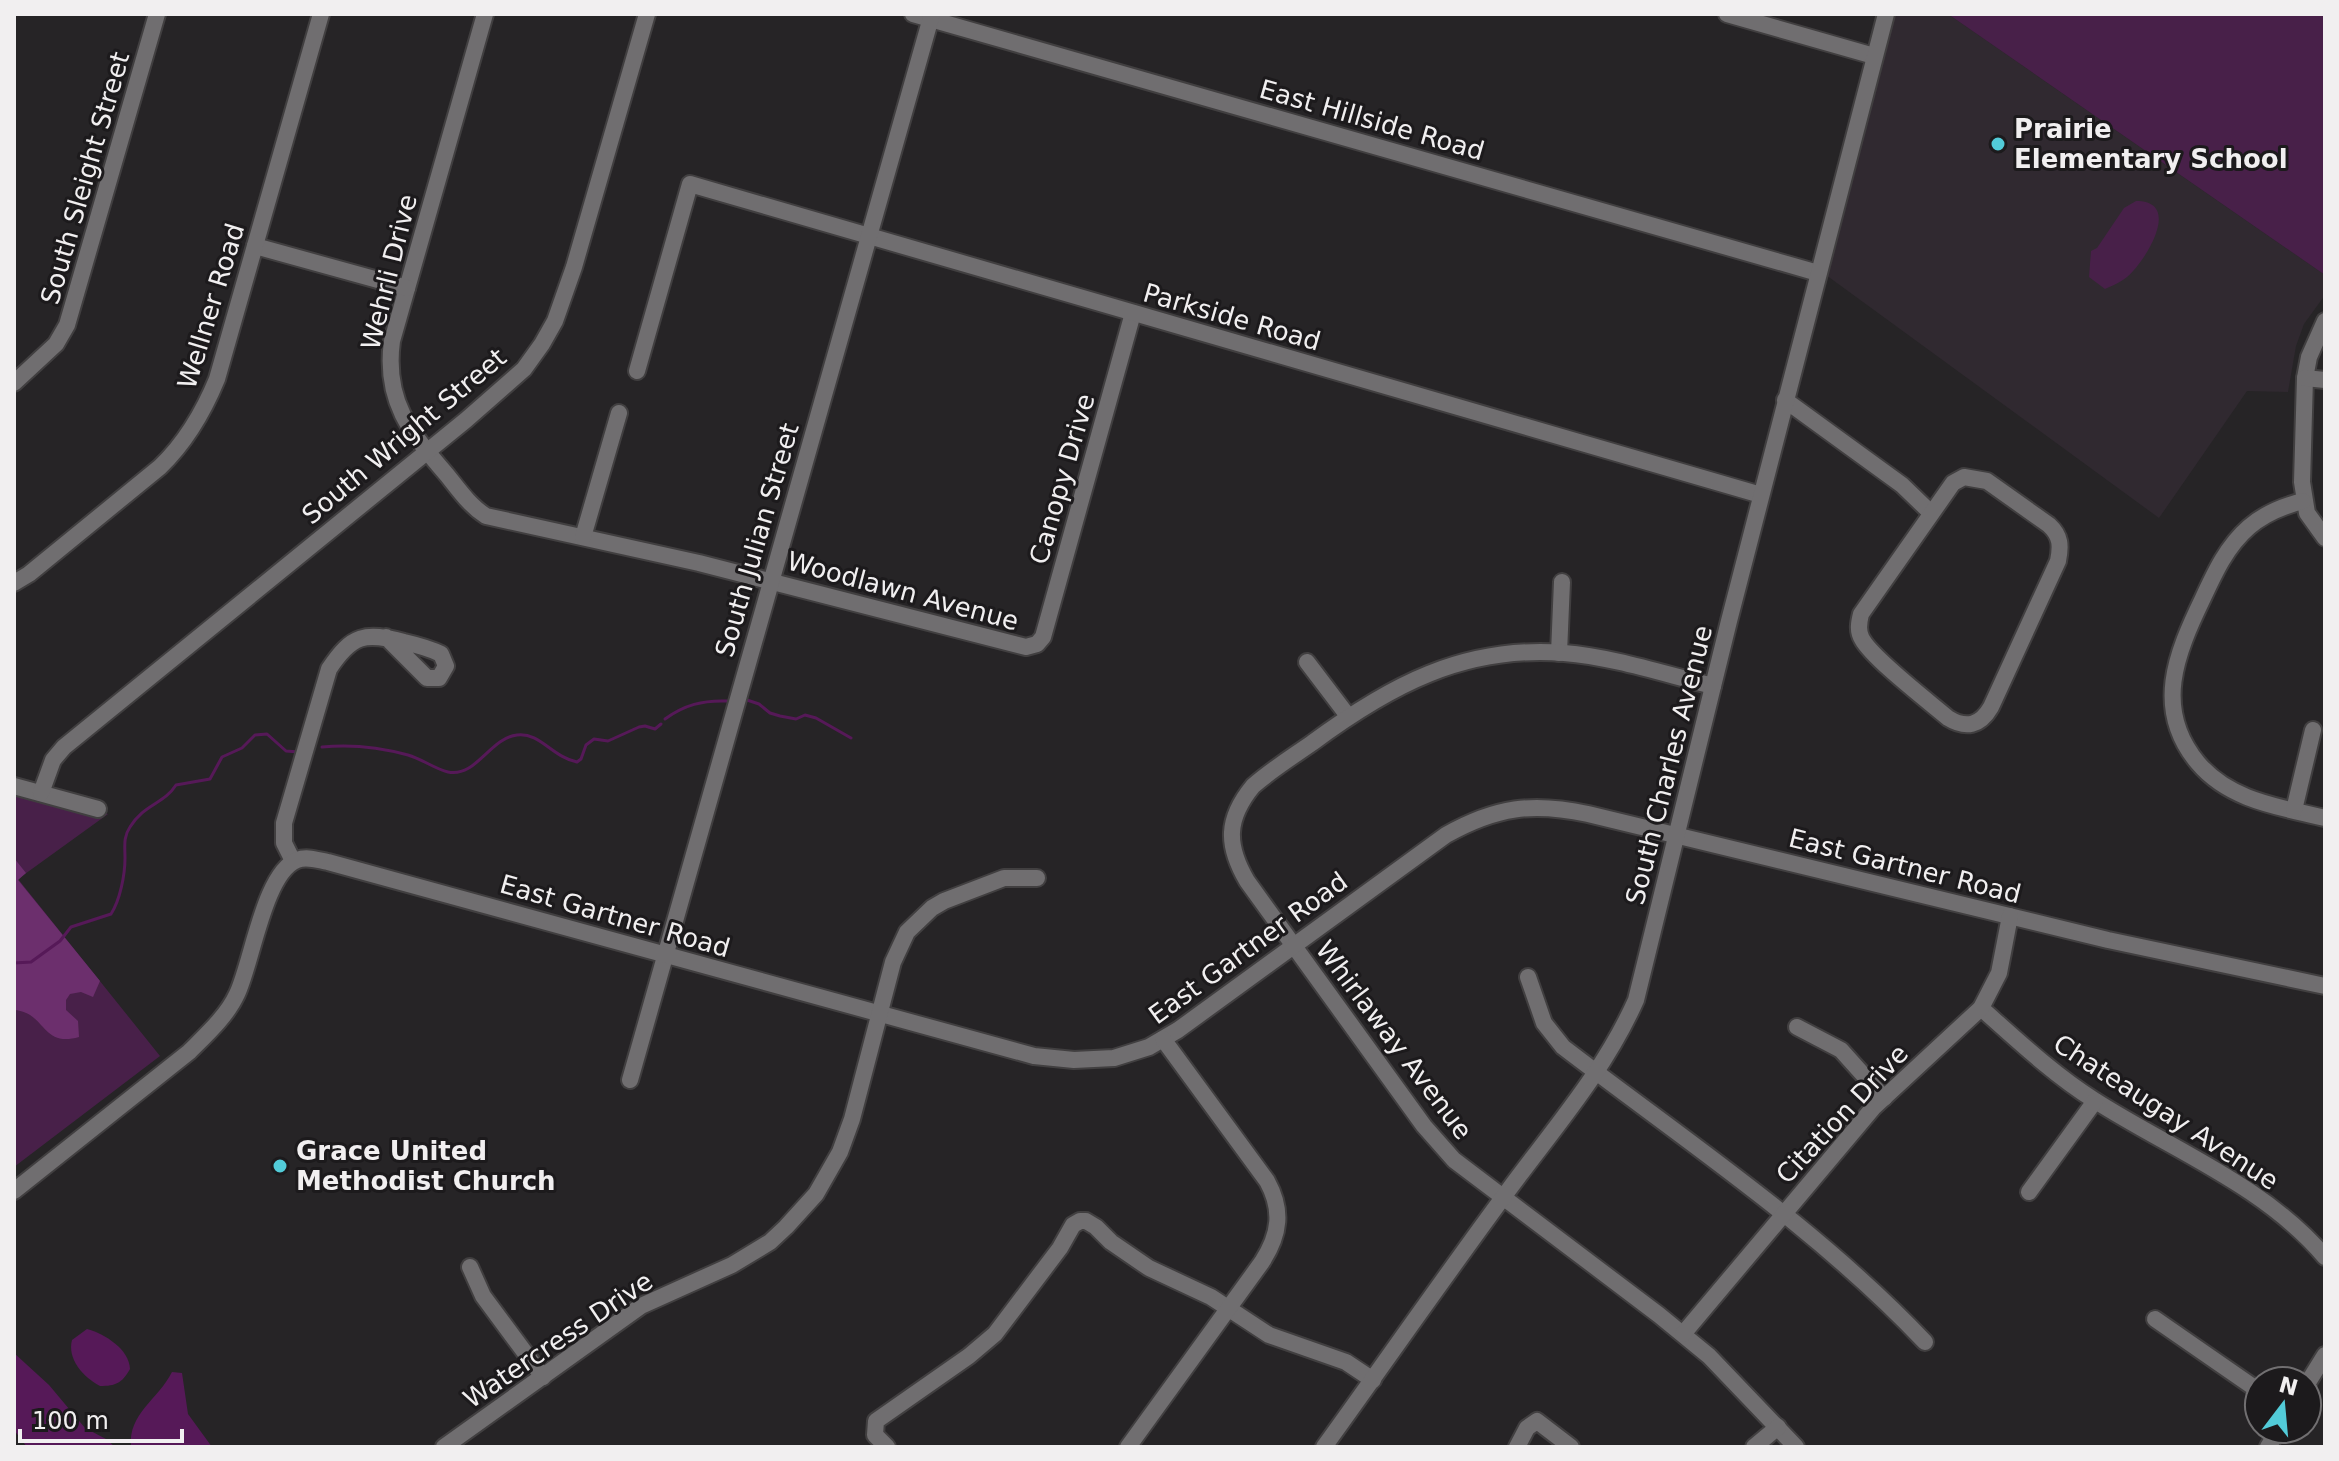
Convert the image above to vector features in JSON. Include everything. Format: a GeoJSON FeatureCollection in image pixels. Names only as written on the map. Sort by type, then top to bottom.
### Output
{"type":"FeatureCollection","features":[{"type":"Feature","properties":{"kind":"street","name":"South Sleight Street"},"geometry":{"type":"LineString","coordinates":[[14,383],[56,344],[67,325],[157,14]]}},
{"type":"Feature","properties":{"kind":"street","name":"Wellner Road"},"geometry":{"type":"LineString","coordinates":[[14,583],[160,467],[187,437],[199,418],[217,379],[321,14]]}},
{"type":"Feature","properties":{"kind":"street","name":"Wehrli Drive"},"geometry":{"type":"LineString","coordinates":[[485,14],[392,341],[391,380],[400,410],[411,431],[470,503],[486,516]]}},
{"type":"Feature","properties":{"kind":"street","name":"South Wright Street"},"geometry":{"type":"LineString","coordinates":[[41,793],[53,760],[64,747],[524,369],[555,321],[574,267],[647,14]]}},
{"type":"Feature","properties":{"kind":"street","name":"East Hillside Road"},"geometry":{"type":"LineString","coordinates":[[913,14],[931,16],[1818,273]]}},
{"type":"Feature","properties":{"kind":"street"},"geometry":{"type":"LineString","coordinates":[[1727,14],[1874,56]]}},
{"type":"Feature","properties":{"kind":"street","name":"South Charles Avenue"},"geometry":{"type":"LineString","coordinates":[[1324,1447],[1502,1198],[1596,1073],[1616,1042],[1636,1000],[1785,400],[1886,14]]}},
{"type":"Feature","properties":{"kind":"street","name":"South Julian Street"},"geometry":{"type":"LineString","coordinates":[[630,1080],[931,16]]}},
{"type":"Feature","properties":{"kind":"street","name":"Parkside Road"},"geometry":{"type":"LineString","coordinates":[[637,371],[690,184],[1761,495]]}},
{"type":"Feature","properties":{"kind":"street"},"geometry":{"type":"LineString","coordinates":[[255,246],[407,288]]}},
{"type":"Feature","properties":{"kind":"street","name":"Canopy Drive"},"geometry":{"type":"LineString","coordinates":[[1026,647],[1037,644],[1043,637],[1133,313]]}},
{"type":"Feature","properties":{"kind":"street"},"geometry":{"type":"LineString","coordinates":[[2325,321],[2309,357],[2305,378],[2303,501],[2311,522],[2325,538]]}},
{"type":"Feature","properties":{"kind":"street"},"geometry":{"type":"LineString","coordinates":[[2305,378],[2325,380]]}},
{"type":"Feature","properties":{"kind":"street"},"geometry":{"type":"LineString","coordinates":[[1785,400],[1902,485],[1931,513]]}},
{"type":"Feature","properties":{"kind":"street"},"geometry":{"type":"LineString","coordinates":[[583,537],[619,413]]}},
{"type":"Feature","properties":{"kind":"street"},"geometry":{"type":"LineString","coordinates":[[1979,478],[2049,525],[2057,534],[2061,547],[2058,561],[1991,707],[1979,722],[1968,726],[1959,725],[1948,718],[1884,662],[1860,635],[1861,614],[1931,513],[1957,480],[1979,478]]}},
{"type":"Feature","properties":{"kind":"street"},"geometry":{"type":"LineString","coordinates":[[2303,501],[2286,505],[2260,518],[2236,539],[2220,562],[2178,651],[2172,689],[2175,714],[2183,738],[2209,775],[2245,797],[2325,818]]}},
{"type":"Feature","properties":{"kind":"street","name":"Woodlawn Avenue"},"geometry":{"type":"LineString","coordinates":[[486,516],[770,581],[1026,647]]}},
{"type":"Feature","properties":{"kind":"street"},"geometry":{"type":"LineString","coordinates":[[1559,653],[1562,582]]}},
{"type":"Feature","properties":{"kind":"street"},"geometry":{"type":"LineString","coordinates":[[14,1191],[189,1052],[215,1026],[239,989],[273,886],[293,861],[284,843],[284,823],[329,669],[342,650],[358,638],[386,637]]}},
{"type":"Feature","properties":{"kind":"street","name":"Whirlaway Avenue"},"geometry":{"type":"LineString","coordinates":[[1713,686],[1559,653],[1500,656],[1453,665],[1396,687],[1348,716],[1253,786],[1240,804],[1231,829],[1232,851],[1239,867],[1293,945],[1434,1139],[1502,1198],[1683,1334],[1739,1385],[1796,1447]]}},
{"type":"Feature","properties":{"kind":"street"},"geometry":{"type":"LineString","coordinates":[[1307,662],[1348,716]]}},
{"type":"Feature","properties":{"kind":"street"},"geometry":{"type":"LineString","coordinates":[[2294,810],[2313,730]]}},
{"type":"Feature","properties":{"kind":"street"},"geometry":{"type":"LineString","coordinates":[[14,786],[98,809]]}},
{"type":"Feature","properties":{"kind":"street","name":"East Gartner Road"},"geometry":{"type":"LineString","coordinates":[[293,861],[310,858],[328,862],[879,1015],[1054,1060],[1114,1058],[1134,1053],[1163,1039],[1446,835],[1487,815],[1523,807],[1557,808],[2010,916],[2325,986]]}},
{"type":"Feature","properties":{"kind":"street","name":"Watercress Drive"},"geometry":{"type":"LineString","coordinates":[[444,1447],[641,1306],[750,1255],[770,1242],[803,1210],[828,1176],[844,1142],[896,952],[916,921],[944,901],[989,883],[1014,877],[1037,878]]}},
{"type":"Feature","properties":{"kind":"street","name":"Citation Drive"},"geometry":{"type":"LineString","coordinates":[[1683,1334],[1884,1098],[1981,1008],[1999,973],[2010,916]]}},
{"type":"Feature","properties":{"kind":"street"},"geometry":{"type":"LineString","coordinates":[[1528,977],[1538,1010],[1550,1033],[1563,1047],[1784,1213],[1869,1285],[1925,1342]]}},
{"type":"Feature","properties":{"kind":"street","name":"Chateaugay Avenue"},"geometry":{"type":"LineString","coordinates":[[1981,1008],[2045,1064],[2095,1101],[2245,1189],[2298,1230],[2325,1257]]}},
{"type":"Feature","properties":{"kind":"street"},"geometry":{"type":"LineString","coordinates":[[1797,1027],[1841,1050],[1884,1098]]}},
{"type":"Feature","properties":{"kind":"street"},"geometry":{"type":"LineString","coordinates":[[1128,1447],[1272,1246],[1277,1230],[1277,1207],[1267,1181],[1163,1039]]}},
{"type":"Feature","properties":{"kind":"street"},"geometry":{"type":"LineString","coordinates":[[2029,1192],[2095,1101]]}},
{"type":"Feature","properties":{"kind":"street"},"geometry":{"type":"LineString","coordinates":[[887,1447],[875,1435],[876,1421],[969,1356],[995,1334],[1060,1248],[1073,1225],[1080,1221],[1096,1227],[1111,1242],[1149,1268],[1211,1297],[1269,1335],[1346,1362],[1373,1380]]}},
{"type":"Feature","properties":{"kind":"street"},"geometry":{"type":"LineString","coordinates":[[470,1267],[483,1296],[543,1377]]}},
{"type":"Feature","properties":{"kind":"street"},"geometry":{"type":"LineString","coordinates":[[2155,1319],[2243,1380]]}},
{"type":"Feature","properties":{"kind":"street"},"geometry":{"type":"LineString","coordinates":[[1517,1447],[1527,1428],[1537,1421],[1571,1447]]}},
{"type":"Feature","properties":{"kind":"street"},"geometry":{"type":"LineString","coordinates":[[1754,1447],[1778,1427]]}},
{"type":"Feature","properties":{"kind":"shaded area","name":"Prairie Elementary School"},"geometry":{"type":"Polygon","coordinates":[[[1895,14],[1948,14],[2325,275],[2325,295],[2304,324],[2296,346],[2288,392],[2247,391],[2159,518],[1826,275],[1895,14]]]}},
{"type":"Feature","properties":{"kind":"shaded area"},"geometry":{"type":"Polygon","coordinates":[[[1948,14],[2325,14],[2325,275],[1948,14]]]}},
{"type":"Feature","properties":{"kind":"shaded area"},"geometry":{"type":"Polygon","coordinates":[[[2136,201],[2150,204],[2157,211],[2159,221],[2156,234],[2134,270],[2122,281],[2105,289],[2089,277],[2091,251],[2097,248],[2124,208],[2136,201]]]}},
{"type":"Feature","properties":{"kind":"shaded area"},"geometry":{"type":"Polygon","coordinates":[[[14,790],[108,814],[18,879],[160,1056],[14,1167],[14,790]]]}},
{"type":"Feature","properties":{"kind":"shaded area"},"geometry":{"type":"Polygon","coordinates":[[[14,858],[26,873],[18,880],[100,981],[93,997],[81,992],[70,994],[66,1000],[66,1010],[78,1021],[79,1037],[57,1038],[32,1017],[14,1010],[14,858]]]}},
{"type":"Feature","properties":{"kind":"shaded area"},"geometry":{"type":"Polygon","coordinates":[[[87,1329],[108,1339],[125,1355],[130,1369],[118,1383],[100,1386],[88,1378],[74,1361],[72,1340],[87,1329]]]}},
{"type":"Feature","properties":{"kind":"shaded area"},"geometry":{"type":"Polygon","coordinates":[[[14,1353],[49,1385],[85,1428],[115,1447],[27,1447],[14,1430],[14,1353]]]}},
{"type":"Feature","properties":{"kind":"shaded area"},"geometry":{"type":"Polygon","coordinates":[[[172,1372],[182,1373],[188,1414],[212,1447],[131,1447],[134,1425],[172,1372]]]}},
{"type":"Feature","properties":{"kind":"waterway"},"geometry":{"type":"LineString","coordinates":[[744,699],[780,716],[816,718],[851,738]]}},
{"type":"Feature","properties":{"kind":"waterway"},"geometry":{"type":"LineString","coordinates":[[665,719],[694,704],[727,701]]}},
{"type":"Feature","properties":{"kind":"waterway"},"geometry":{"type":"LineString","coordinates":[[322,747],[355,746],[387,750],[413,757],[443,771],[458,772],[475,764],[499,743],[517,735],[533,737],[577,762],[586,745],[594,739],[608,741],[639,727],[655,729],[661,724]]}},
{"type":"Feature","properties":{"kind":"waterway"},"geometry":{"type":"LineString","coordinates":[[14,963],[31,962],[60,941],[71,927],[111,914],[123,879],[128,831],[141,813],[176,785],[210,779],[222,757],[242,748],[255,735],[267,734],[286,751],[299,752]]}},
{"type":"Feature","properties":{"kind":"place","name":"Prairie Elementary School"},"geometry":{"type":"Point","coordinates":[1998,144]}},
{"type":"Feature","properties":{"kind":"place","name":"Grace United Methodist Church"},"geometry":{"type":"Point","coordinates":[280,1166]}}]}
